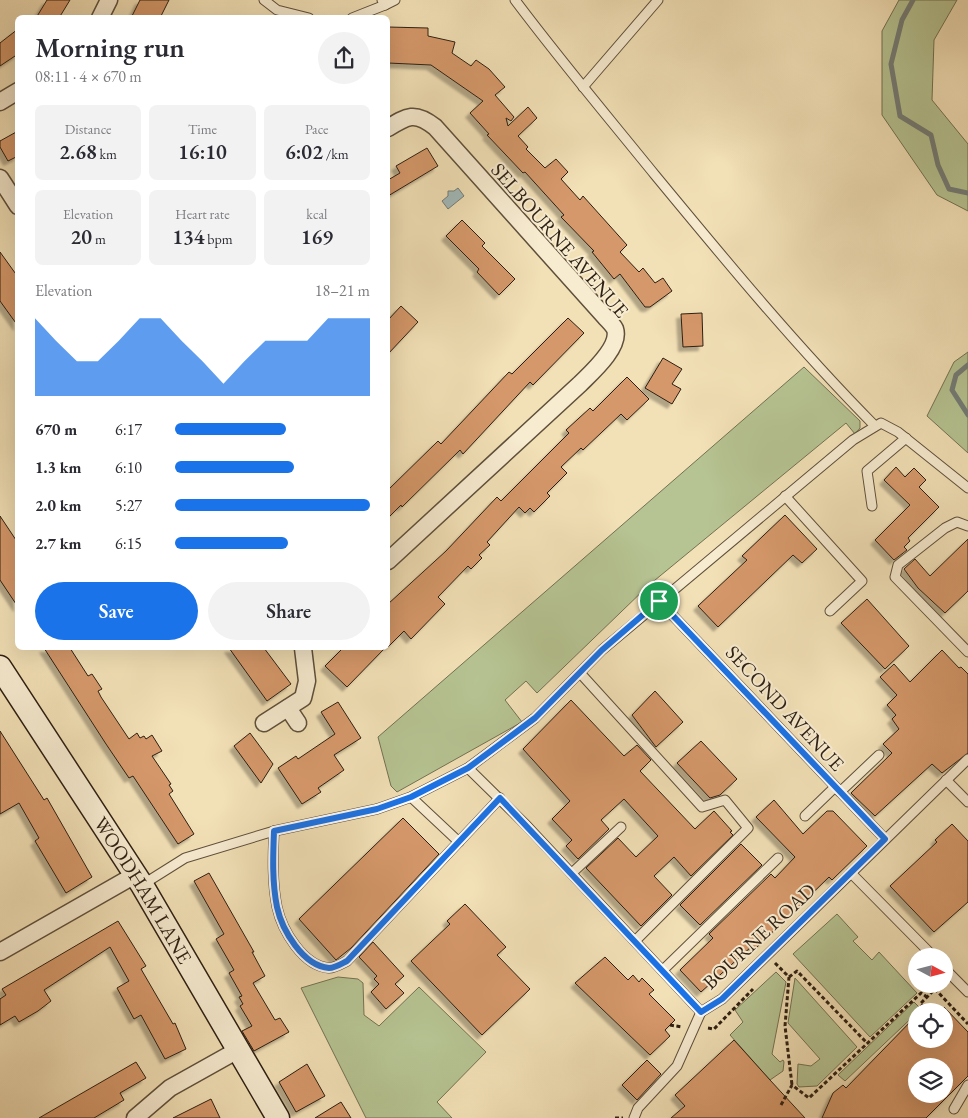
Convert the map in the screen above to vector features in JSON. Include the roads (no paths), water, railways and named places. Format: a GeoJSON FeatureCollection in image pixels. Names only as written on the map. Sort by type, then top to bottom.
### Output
{"type":"FeatureCollection","features":[{"type":"Feature","properties":{"kind":"main road","name":"WOODHAM LANE"},"geometry":{"type":"LineString","coordinates":[[0,667],[138,880],[278,1118]]}},
{"type":"Feature","properties":{"kind":"street"},"geometry":{"type":"LineString","coordinates":[[102,15],[109,0]]}},
{"type":"Feature","properties":{"kind":"street"},"geometry":{"type":"LineString","coordinates":[[0,102],[15,93]]}},
{"type":"Feature","properties":{"kind":"street","name":"SELBOURNE AVENUE"},"geometry":{"type":"LineString","coordinates":[[390,127],[404,118],[414,116],[424,118],[435,127],[605,317],[614,329],[616,339],[606,356],[580,384],[390,559]]}},
{"type":"Feature","properties":{"kind":"street"},"geometry":{"type":"LineString","coordinates":[[0,178],[15,201]]}},
{"type":"Feature","properties":{"kind":"street"},"geometry":{"type":"LineString","coordinates":[[264,723],[303,698],[307,681],[303,650]]}},
{"type":"Feature","properties":{"kind":"street"},"geometry":{"type":"LineString","coordinates":[[288,708],[298,723]]}},
{"type":"Feature","properties":{"kind":"street"},"geometry":{"type":"LineString","coordinates":[[0,952],[138,880]]}},
{"type":"Feature","properties":{"kind":"street"},"geometry":{"type":"LineString","coordinates":[[135,1118],[170,1088],[238,1050]]}},
{"type":"Feature","properties":{"kind":"lane"},"geometry":{"type":"LineString","coordinates":[[264,0],[277,10],[297,15]]}},
{"type":"Feature","properties":{"kind":"lane"},"geometry":{"type":"LineString","coordinates":[[358,15],[383,2],[395,0]]}},
{"type":"Feature","properties":{"kind":"lane"},"geometry":{"type":"LineString","coordinates":[[516,0],[583,87],[776,320],[878,424],[906,438],[968,488]]}},
{"type":"Feature","properties":{"kind":"lane"},"geometry":{"type":"LineString","coordinates":[[583,87],[658,0]]}},
{"type":"Feature","properties":{"kind":"lane"},"geometry":{"type":"LineString","coordinates":[[138,880],[185,858],[274,831],[377,809],[411,797],[468,768],[535,718],[581,674],[602,650],[659,601],[853,440],[878,424]]}},
{"type":"Feature","properties":{"kind":"lane"},"geometry":{"type":"LineString","coordinates":[[872,506],[867,471],[906,438]]}},
{"type":"Feature","properties":{"kind":"lane"},"geometry":{"type":"LineString","coordinates":[[785,496],[862,581],[830,611]]}},
{"type":"Feature","properties":{"kind":"lane"},"geometry":{"type":"LineString","coordinates":[[968,526],[957,522],[945,528],[898,565],[895,577],[968,652]]}},
{"type":"Feature","properties":{"kind":"lane","name":"SECOND AVENUE"},"geometry":{"type":"LineString","coordinates":[[659,601],[885,839]]}},
{"type":"Feature","properties":{"kind":"lane"},"geometry":{"type":"LineString","coordinates":[[581,674],[702,807],[725,800],[748,828],[635,941]]}},
{"type":"Feature","properties":{"kind":"lane"},"geometry":{"type":"LineString","coordinates":[[805,816],[879,755]]}},
{"type":"Feature","properties":{"kind":"lane","name":"BOURNE ROAD"},"geometry":{"type":"LineString","coordinates":[[701,1012],[722,999],[968,759]]}},
{"type":"Feature","properties":{"kind":"lane"},"geometry":{"type":"LineString","coordinates":[[468,768],[500,798],[572,873],[701,1012],[677,1066],[638,1108],[634,1118]]}},
{"type":"Feature","properties":{"kind":"lane"},"geometry":{"type":"LineString","coordinates":[[946,780],[968,802]]}},
{"type":"Feature","properties":{"kind":"lane"},"geometry":{"type":"LineString","coordinates":[[411,797],[459,842]]}},
{"type":"Feature","properties":{"kind":"lane"},"geometry":{"type":"LineString","coordinates":[[274,831],[272,866],[277,908],[290,937],[305,956],[316,965],[331,968],[347,961],[500,798]]}},
{"type":"Feature","properties":{"kind":"lane"},"geometry":{"type":"LineString","coordinates":[[572,873],[620,826]]}},
{"type":"Feature","properties":{"kind":"lane"},"geometry":{"type":"LineString","coordinates":[[662,970],[778,858]]}},
{"type":"Feature","properties":{"kind":"lane"},"geometry":{"type":"LineString","coordinates":[[851,873],[925,948]]}},
{"type":"Feature","properties":{"kind":"lane"},"geometry":{"type":"LineString","coordinates":[[953,977],[968,992]]}},
{"type":"Feature","properties":{"kind":"lane"},"geometry":{"type":"LineString","coordinates":[[954,1110],[968,1085]]}},
{"type":"Feature","properties":{"kind":"water"},"geometry":{"type":"Polygon","coordinates":[[[458,188],[464,196],[448,209],[442,201],[448,196],[448,191],[454,191],[458,188]]]}},
{"type":"Feature","properties":{"kind":"waterway"},"geometry":{"type":"LineString","coordinates":[[913,0],[902,20],[891,64],[900,116],[931,135],[938,165],[949,189],[968,193]]}},
{"type":"Feature","properties":{"kind":"waterway"},"geometry":{"type":"LineString","coordinates":[[968,365],[956,375],[952,390],[968,415]]}}]}
